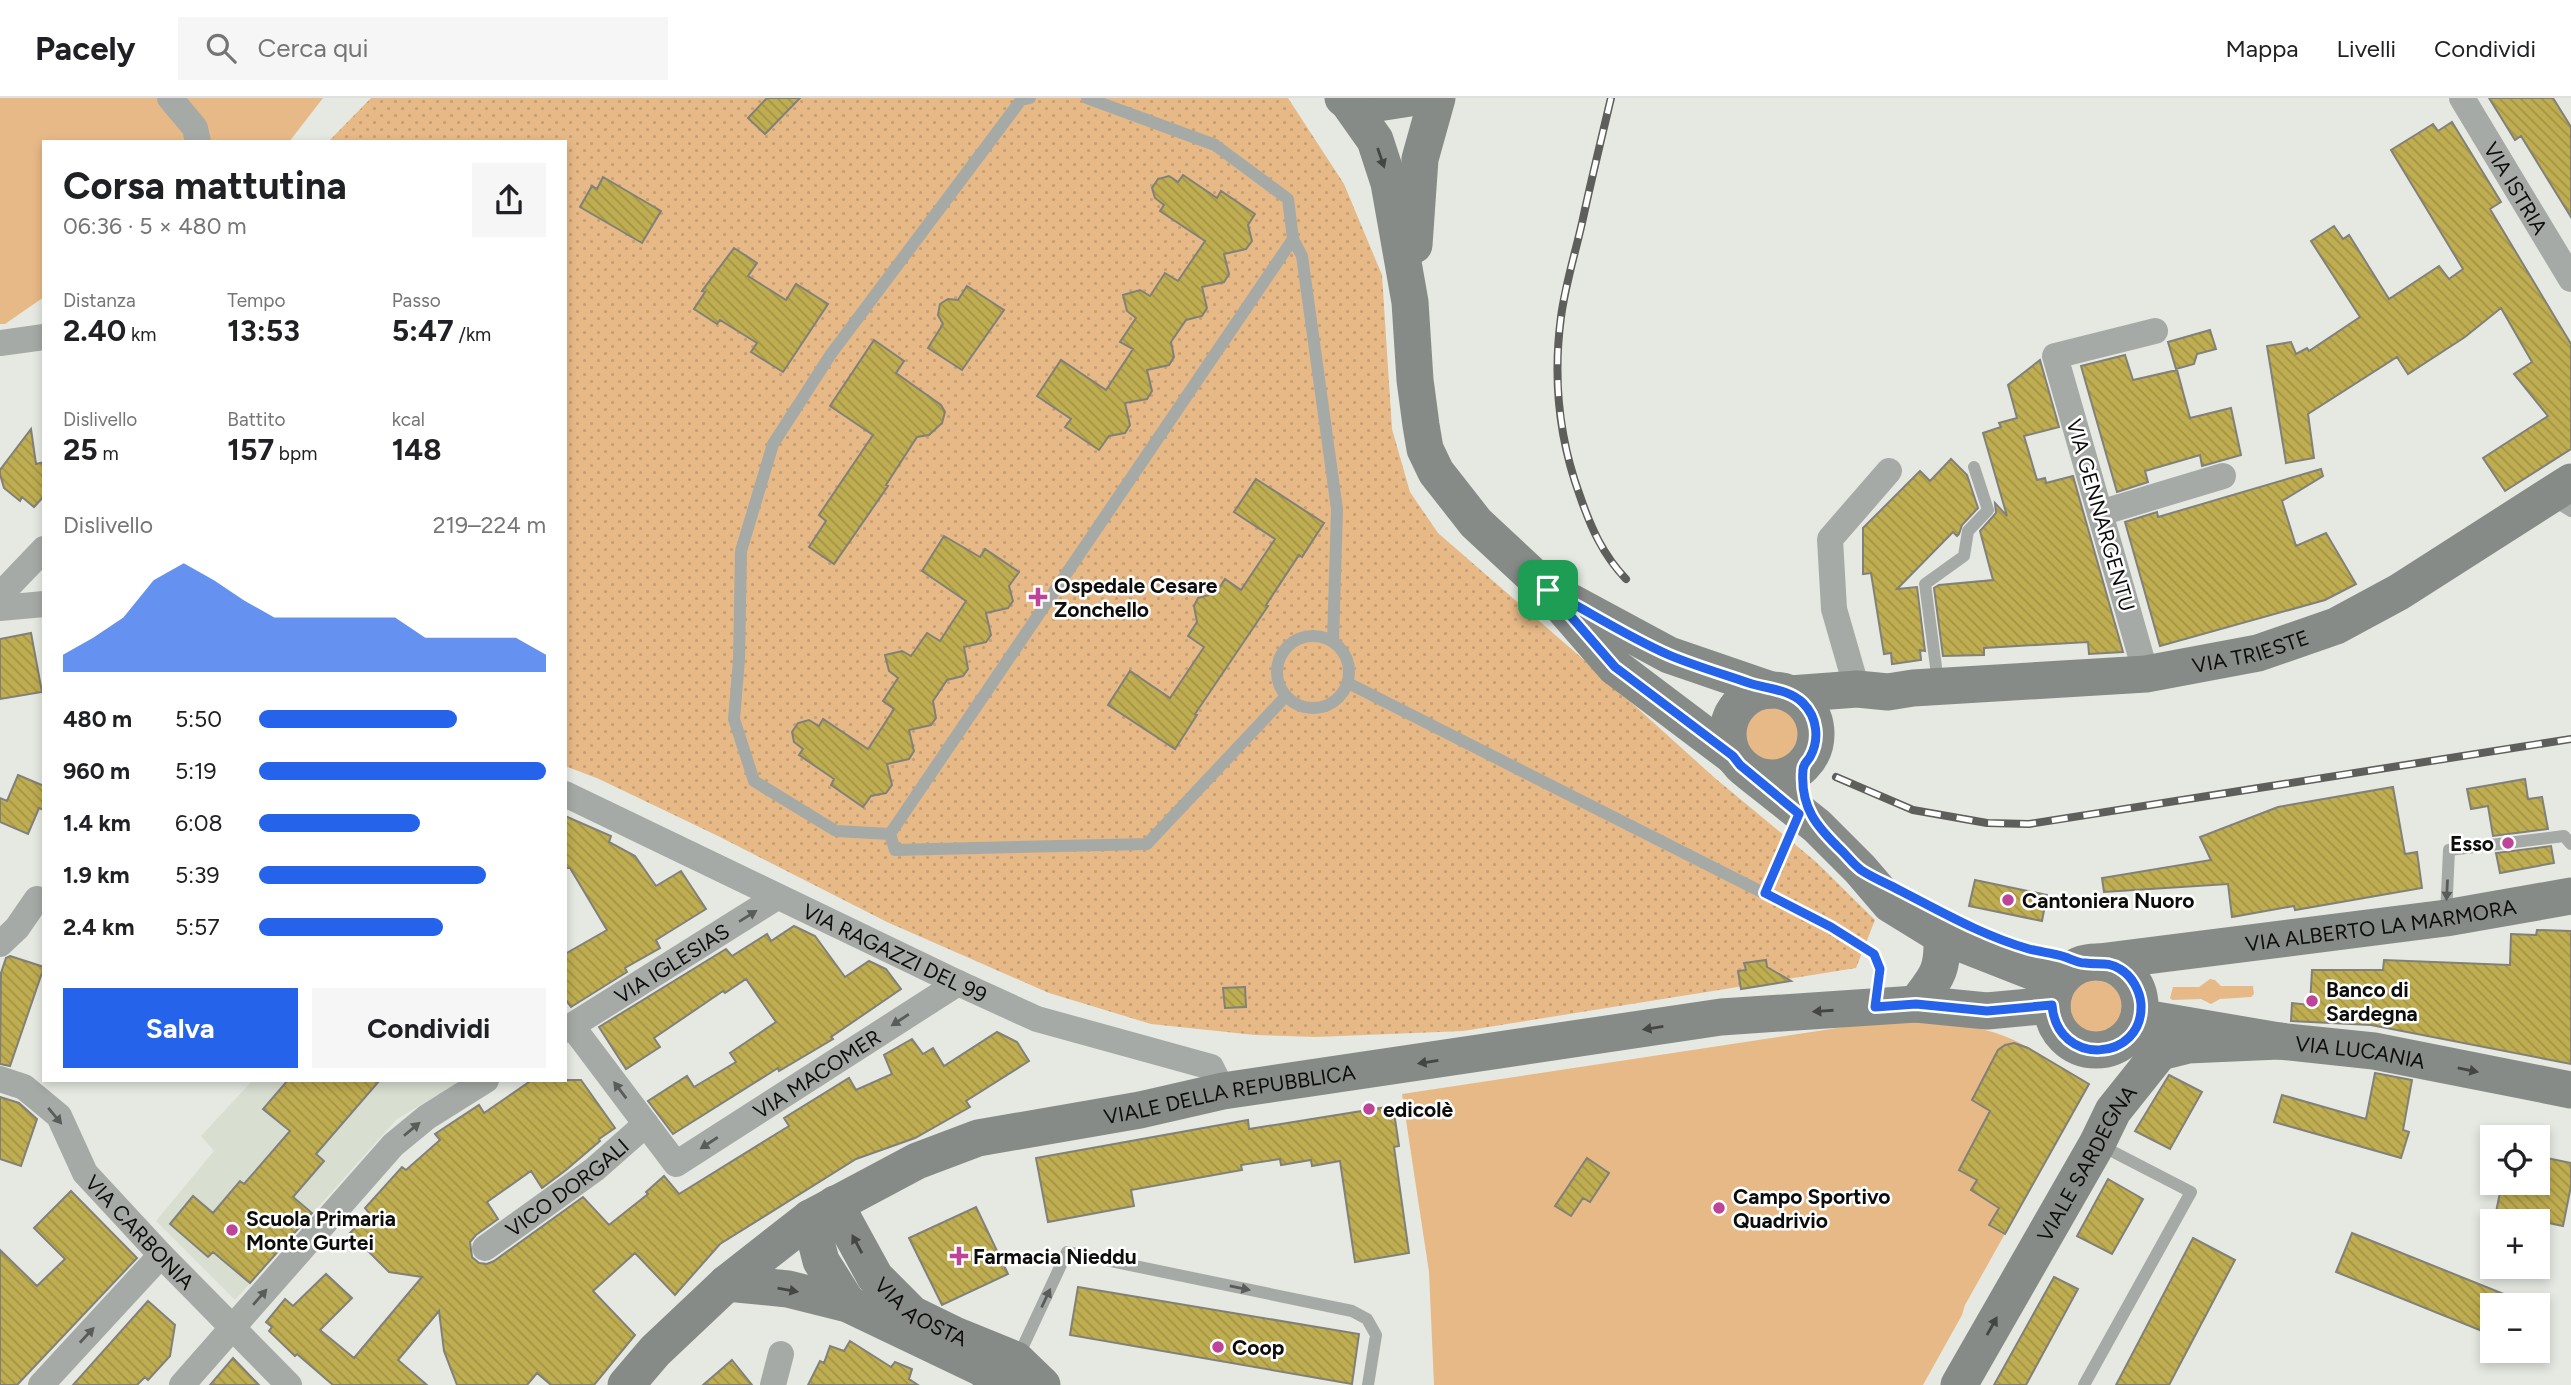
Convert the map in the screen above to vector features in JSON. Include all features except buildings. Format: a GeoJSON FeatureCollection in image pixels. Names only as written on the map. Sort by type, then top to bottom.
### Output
{"type":"FeatureCollection","features":[{"type":"Feature","properties":{"kind":"street"},"geometry":{"type":"LineString","coordinates":[[170,98],[195,128],[198,140]]}},
{"type":"Feature","properties":{"kind":"street"},"geometry":{"type":"LineString","coordinates":[[1345,99],[1378,103],[1409,98]]}},
{"type":"Feature","properties":{"kind":"street"},"geometry":{"type":"LineString","coordinates":[[1410,302],[1420,159],[1437,98]]}},
{"type":"Feature","properties":{"kind":"street","name":"VIA ISTRIA"},"geometry":{"type":"LineString","coordinates":[[2462,98],[2571,279]]}},
{"type":"Feature","properties":{"kind":"street"},"geometry":{"type":"LineString","coordinates":[[1345,99],[1375,140],[1389,183],[1410,302],[1420,414],[1426,449],[1436,472],[1476,523],[1548,590],[1615,667],[1741,764],[1808,820],[1860,869],[1890,904],[1942,924],[2027,948],[2120,969],[2135,984],[2141,1005],[2140,1026],[2113,1111]]}},
{"type":"Feature","properties":{"kind":"street","name":"VIA GENNARGENTU"},"geometry":{"type":"LineString","coordinates":[[2146,674],[2055,356],[2155,331]]}},
{"type":"Feature","properties":{"kind":"street"},"geometry":{"type":"LineString","coordinates":[[0,343],[42,337]]}},
{"type":"Feature","properties":{"kind":"street"},"geometry":{"type":"LineString","coordinates":[[1873,690],[1834,609],[1830,539],[1889,471]]}},
{"type":"Feature","properties":{"kind":"street"},"geometry":{"type":"LineString","coordinates":[[2100,513],[2223,476]]}},
{"type":"Feature","properties":{"kind":"street","name":"VIA TRIESTE"},"geometry":{"type":"LineString","coordinates":[[1780,692],[1873,690],[2146,674],[2258,653],[2336,626],[2563,497]]}},
{"type":"Feature","properties":{"kind":"street"},"geometry":{"type":"LineString","coordinates":[[0,595],[42,552]]}},
{"type":"Feature","properties":{"kind":"street"},"geometry":{"type":"LineString","coordinates":[[1548,590],[1669,655],[1780,692],[1801,702],[1810,712],[1815,724],[1816,738],[1808,758],[1802,794],[1808,820]]}},
{"type":"Feature","properties":{"kind":"street"},"geometry":{"type":"LineString","coordinates":[[0,608],[42,604]]}},
{"type":"Feature","properties":{"kind":"street","name":"VIA TRIESTE"},"geometry":{"type":"LineString","coordinates":[[1808,758],[1834,723],[1873,690]]}},
{"type":"Feature","properties":{"kind":"street"},"geometry":{"type":"LineString","coordinates":[[1780,692],[1749,696],[1733,712],[1727,734],[1741,764],[1764,778],[1791,774],[1808,758]]}},
{"type":"Feature","properties":{"kind":"street","name":"VIA RAGAZZI DEL 99"},"geometry":{"type":"LineString","coordinates":[[567,795],[958,984],[1038,1019],[1211,1067],[1223,1091]]}},
{"type":"Feature","properties":{"kind":"street","name":"VIA ALBERTO LA MARMORA"},"geometry":{"type":"LineString","coordinates":[[2092,963],[2446,918],[2571,896]]}},
{"type":"Feature","properties":{"kind":"street"},"geometry":{"type":"LineString","coordinates":[[0,915],[40,897]]}},
{"type":"Feature","properties":{"kind":"street"},"geometry":{"type":"LineString","coordinates":[[0,944],[17,928],[40,897]]}},
{"type":"Feature","properties":{"kind":"street","name":"VIA IGLESIAS"},"geometry":{"type":"LineString","coordinates":[[569,1028],[777,897]]}},
{"type":"Feature","properties":{"kind":"street"},"geometry":{"type":"LineString","coordinates":[[1942,924],[2044,976],[2053,999]]}},
{"type":"Feature","properties":{"kind":"street"},"geometry":{"type":"LineString","coordinates":[[1916,1004],[1939,974],[1942,924]]}},
{"type":"Feature","properties":{"kind":"street"},"geometry":{"type":"LineString","coordinates":[[2092,963],[2069,971],[2057,985],[2053,1014],[2066,1039],[2091,1051],[2110,1049],[2126,1040],[2140,1026]]}},
{"type":"Feature","properties":{"kind":"street","name":"VIA MACOMER"},"geometry":{"type":"LineString","coordinates":[[646,1124],[676,1164],[958,984]]}},
{"type":"Feature","properties":{"kind":"street","name":"VIALE DELLA REPUBBLICA"},"geometry":{"type":"LineString","coordinates":[[626,1385],[655,1351],[727,1283],[822,1211],[917,1161],[978,1138],[1140,1110],[1223,1091],[1720,1017],[1916,1004],[1987,1011],[2053,999]]}},
{"type":"Feature","properties":{"kind":"street","name":"VIA LUCANIA"},"geometry":{"type":"LineString","coordinates":[[2140,1026],[2374,1051],[2571,1090]]}},
{"type":"Feature","properties":{"kind":"street"},"geometry":{"type":"LineString","coordinates":[[569,1028],[646,1124]]}},
{"type":"Feature","properties":{"kind":"street","name":"VIALE SARDEGNA"},"geometry":{"type":"LineString","coordinates":[[1959,1385],[2113,1111],[2160,1052],[2188,1045],[2279,1041]]}},
{"type":"Feature","properties":{"kind":"street","name":"VIA CARBONIA"},"geometry":{"type":"LineString","coordinates":[[0,1079],[24,1087],[59,1116],[85,1173],[289,1385]]}},
{"type":"Feature","properties":{"kind":"street"},"geometry":{"type":"LineString","coordinates":[[182,1385],[393,1145],[427,1116],[483,1082]]}},
{"type":"Feature","properties":{"kind":"street","name":"VICO DORGALI"},"geometry":{"type":"LineString","coordinates":[[485,1248],[595,1169],[646,1124]]}},
{"type":"Feature","properties":{"kind":"street","name":"VIA AOSTA"},"geometry":{"type":"LineString","coordinates":[[822,1211],[821,1261],[848,1304]]}},
{"type":"Feature","properties":{"kind":"street","name":"VIA AOSTA"},"geometry":{"type":"LineString","coordinates":[[822,1211],[874,1278],[912,1314],[955,1335],[1020,1377]]}},
{"type":"Feature","properties":{"kind":"street"},"geometry":{"type":"LineString","coordinates":[[41,1385],[161,1255]]}},
{"type":"Feature","properties":{"kind":"street","name":"VIA AOSTA"},"geometry":{"type":"LineString","coordinates":[[727,1283],[788,1289],[848,1304],[982,1368],[1020,1377]]}},
{"type":"Feature","properties":{"kind":"street"},"geometry":{"type":"LineString","coordinates":[[773,1385],[781,1354]]}},
{"type":"Feature","properties":{"kind":"lane"},"geometry":{"type":"LineString","coordinates":[[890,834],[836,831],[754,780],[734,719],[739,660],[741,551],[773,444],[816,377],[1021,100],[1030,98]]}},
{"type":"Feature","properties":{"kind":"lane"},"geometry":{"type":"LineString","coordinates":[[1087,98],[1214,145],[1288,199],[1293,239],[1302,256],[1337,509],[1333,642]]}},
{"type":"Feature","properties":{"kind":"lane"},"geometry":{"type":"LineString","coordinates":[[890,834],[1293,239]]}},
{"type":"Feature","properties":{"kind":"lane"},"geometry":{"type":"LineString","coordinates":[[1939,686],[1925,584],[1964,556],[1968,531],[1988,510],[1974,467]]}},
{"type":"Feature","properties":{"kind":"lane"},"geometry":{"type":"LineString","coordinates":[[1322,637],[1333,642],[1347,660],[1348,683],[1336,701],[1315,709],[1294,703],[1286,696],[1277,675],[1282,653],[1300,639],[1322,637]]}},
{"type":"Feature","properties":{"kind":"lane"},"geometry":{"type":"LineString","coordinates":[[1348,683],[1831,927],[1874,954],[1880,969],[1875,1007]]}},
{"type":"Feature","properties":{"kind":"lane"},"geometry":{"type":"LineString","coordinates":[[890,834],[895,850],[1147,845],[1286,696]]}},
{"type":"Feature","properties":{"kind":"lane"},"geometry":{"type":"LineString","coordinates":[[1765,893],[1808,820]]}},
{"type":"Feature","properties":{"kind":"lane"},"geometry":{"type":"LineString","coordinates":[[2446,918],[2449,850],[2564,836],[2571,844]]}},
{"type":"Feature","properties":{"kind":"lane"},"geometry":{"type":"LineString","coordinates":[[2084,1385],[2191,1192],[2096,1144]]}},
{"type":"Feature","properties":{"kind":"lane"},"geometry":{"type":"LineString","coordinates":[[1020,1377],[1068,1252],[1352,1311],[1367,1319],[1376,1335],[1368,1385]]}},
{"type":"Feature","properties":{"kind":"shaded area"},"geometry":{"type":"Polygon","coordinates":[[[0,98],[323,98],[291,140],[42,140],[42,298],[5,324],[0,324],[0,98]]]}},
{"type":"Feature","properties":{"kind":"shaded area","name":"Ospedale Cesare Zonchello"},"geometry":{"type":"Polygon","coordinates":[[[371,98],[1288,98],[1344,184],[1382,275],[1392,429],[1410,492],[1438,533],[1716,779],[1815,861],[1875,920],[1856,968],[1463,1031],[1316,1037],[1255,1035],[1151,1024],[1049,993],[887,922],[718,836],[599,779],[567,767],[567,140],[330,140],[371,98]]]}},
{"type":"Feature","properties":{"kind":"shaded area"},"geometry":{"type":"Polygon","coordinates":[[[1771,702],[1793,711],[1802,733],[1793,755],[1771,764],[1749,755],[1740,733],[1749,711],[1771,702]]]}},
{"type":"Feature","properties":{"kind":"shaded area"},"geometry":{"type":"Polygon","coordinates":[[[2210,979],[2221,986],[2253,986],[2254,994],[2251,997],[2220,999],[2211,1004],[2201,999],[2170,998],[2173,987],[2199,987],[2210,979]]]}},
{"type":"Feature","properties":{"kind":"shaded area"},"geometry":{"type":"Polygon","coordinates":[[[2089,980],[2101,980],[2115,988],[2123,1002],[2121,1019],[2115,1028],[2101,1036],[2089,1036],[2072,1024],[2067,1014],[2067,1002],[2079,985],[2089,980]]]}},
{"type":"Feature","properties":{"kind":"shaded area","name":"Campo Sportivo Quadrivio"},"geometry":{"type":"Polygon","coordinates":[[[1891,1020],[1951,1024],[1995,1033],[2030,1048],[2089,1084],[1923,1385],[1434,1385],[1429,1272],[1402,1094],[1891,1020]]]}},
{"type":"Feature","properties":{"kind":"shaded area"},"geometry":{"type":"Polygon","coordinates":[[[251,1082],[460,1082],[397,1119],[235,1300],[156,1221],[214,1151],[201,1136],[251,1082]]]}},
{"type":"Feature","properties":{"kind":"railway"},"geometry":{"type":"LineString","coordinates":[[1611,98],[1563,305],[1558,385],[1567,452],[1580,496],[1598,540],[1626,579]]}},
{"type":"Feature","properties":{"kind":"railway"},"geometry":{"type":"LineString","coordinates":[[1836,777],[1913,810],[1987,823],[2029,824],[2571,739]]}},
{"type":"Feature","properties":{"kind":"place","name":"Ospedale Cesare Zonchello"},"geometry":{"type":"Point","coordinates":[1038,597]}},
{"type":"Feature","properties":{"kind":"place","name":"Esso"},"geometry":{"type":"Point","coordinates":[2508,843]}},
{"type":"Feature","properties":{"kind":"place","name":"Cantoniera Nuoro"},"geometry":{"type":"Point","coordinates":[2008,900]}},
{"type":"Feature","properties":{"kind":"place","name":"Banco di Sardegna"},"geometry":{"type":"Point","coordinates":[2312,1001]}},
{"type":"Feature","properties":{"kind":"place","name":"edicolè"},"geometry":{"type":"Point","coordinates":[1369,1109]}},
{"type":"Feature","properties":{"kind":"place","name":"Campo Sportivo Quadrivio"},"geometry":{"type":"Point","coordinates":[1719,1208]}},
{"type":"Feature","properties":{"kind":"place","name":"Scuola Primaria Monte Gurtei"},"geometry":{"type":"Point","coordinates":[232,1230]}},
{"type":"Feature","properties":{"kind":"place","name":"Farmacia Nieddu"},"geometry":{"type":"Point","coordinates":[959,1256]}},
{"type":"Feature","properties":{"kind":"place","name":"Coop"},"geometry":{"type":"Point","coordinates":[1218,1347]}},
{"type":"Feature","properties":{"kind":"route"},"geometry":{"type":"LineString","coordinates":[[1548,590],[1669,655],[1790,694],[1801,702],[1810,712],[1815,724],[1816,738],[1809,759],[1803,766],[1802,794],[1816,826],[1860,869],[1942,913],[2027,948],[2085,964],[2099,962],[2120,969],[2129,975],[2135,984],[2141,1005],[2140,1016],[2132,1033],[2126,1040],[2110,1049],[2091,1051],[2066,1039],[2055,1023],[2052,1005],[1987,1011],[1916,1004],[1875,1007],[1880,969],[1874,954],[1831,927],[1765,893],[1799,814],[1740,765],[1733,756],[1615,667],[1548,590]]}}]}
